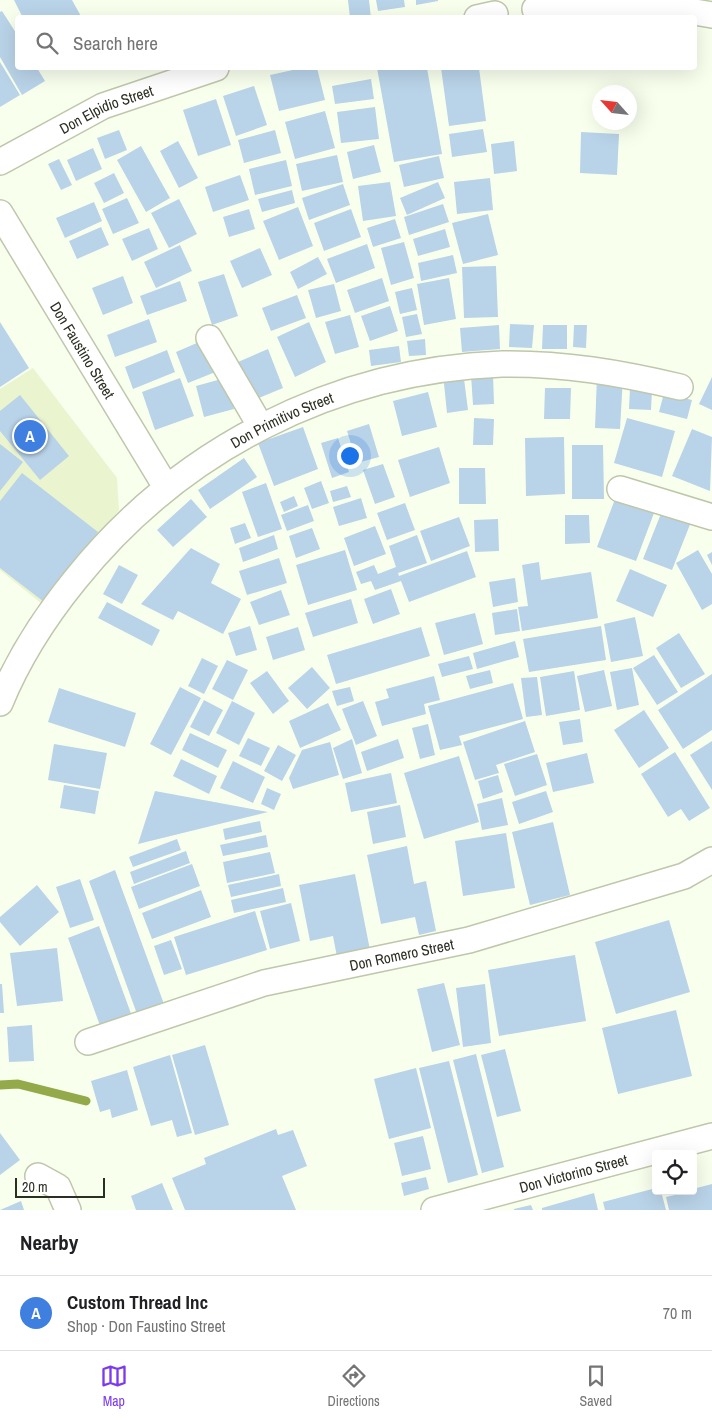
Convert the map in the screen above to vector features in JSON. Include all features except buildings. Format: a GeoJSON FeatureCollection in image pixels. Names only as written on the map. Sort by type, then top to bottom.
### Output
{"type":"FeatureCollection","features":[{"type":"Feature","properties":{"kind":"street"},"geometry":{"type":"LineString","coordinates":[[535,9],[677,9],[712,14]]}},
{"type":"Feature","properties":{"kind":"street","name":"Don Elpidio Street"},"geometry":{"type":"LineString","coordinates":[[0,162],[103,106],[210,70]]}},
{"type":"Feature","properties":{"kind":"street","name":"Don Faustino Street"},"geometry":{"type":"LineString","coordinates":[[0,213],[166,487]]}},
{"type":"Feature","properties":{"kind":"street"},"geometry":{"type":"LineString","coordinates":[[209,338],[261,427]]}},
{"type":"Feature","properties":{"kind":"street","name":"Don Primitivo Street"},"geometry":{"type":"LineString","coordinates":[[0,703],[8,684],[50,611],[104,545],[166,487],[216,452],[261,427],[324,399],[382,381],[441,369],[502,364],[562,366],[622,373],[680,388]]}},
{"type":"Feature","properties":{"kind":"street"},"geometry":{"type":"LineString","coordinates":[[620,489],[712,517]]}},
{"type":"Feature","properties":{"kind":"street","name":"Don Romero Street"},"geometry":{"type":"LineString","coordinates":[[88,1042],[264,983],[469,940],[684,876],[712,860]]}},
{"type":"Feature","properties":{"kind":"street","name":"Don Victorino Street"},"geometry":{"type":"LineString","coordinates":[[434,1210],[712,1136]]}},
{"type":"Feature","properties":{"kind":"street"},"geometry":{"type":"LineString","coordinates":[[38,1176],[58,1187],[68,1210]]}},
{"type":"Feature","properties":{"kind":"shaded area"},"geometry":{"type":"Polygon","coordinates":[[[33,368],[117,478],[119,510],[42,604],[0,570],[0,389],[33,368]]]}},
{"type":"Feature","properties":{"kind":"waterway"},"geometry":{"type":"LineString","coordinates":[[0,1085],[18,1084],[86,1101]]}},
{"type":"Feature","properties":{"kind":"place","name":"Custom Thread Inc"},"geometry":{"type":"Point","coordinates":[30,436]}}]}
